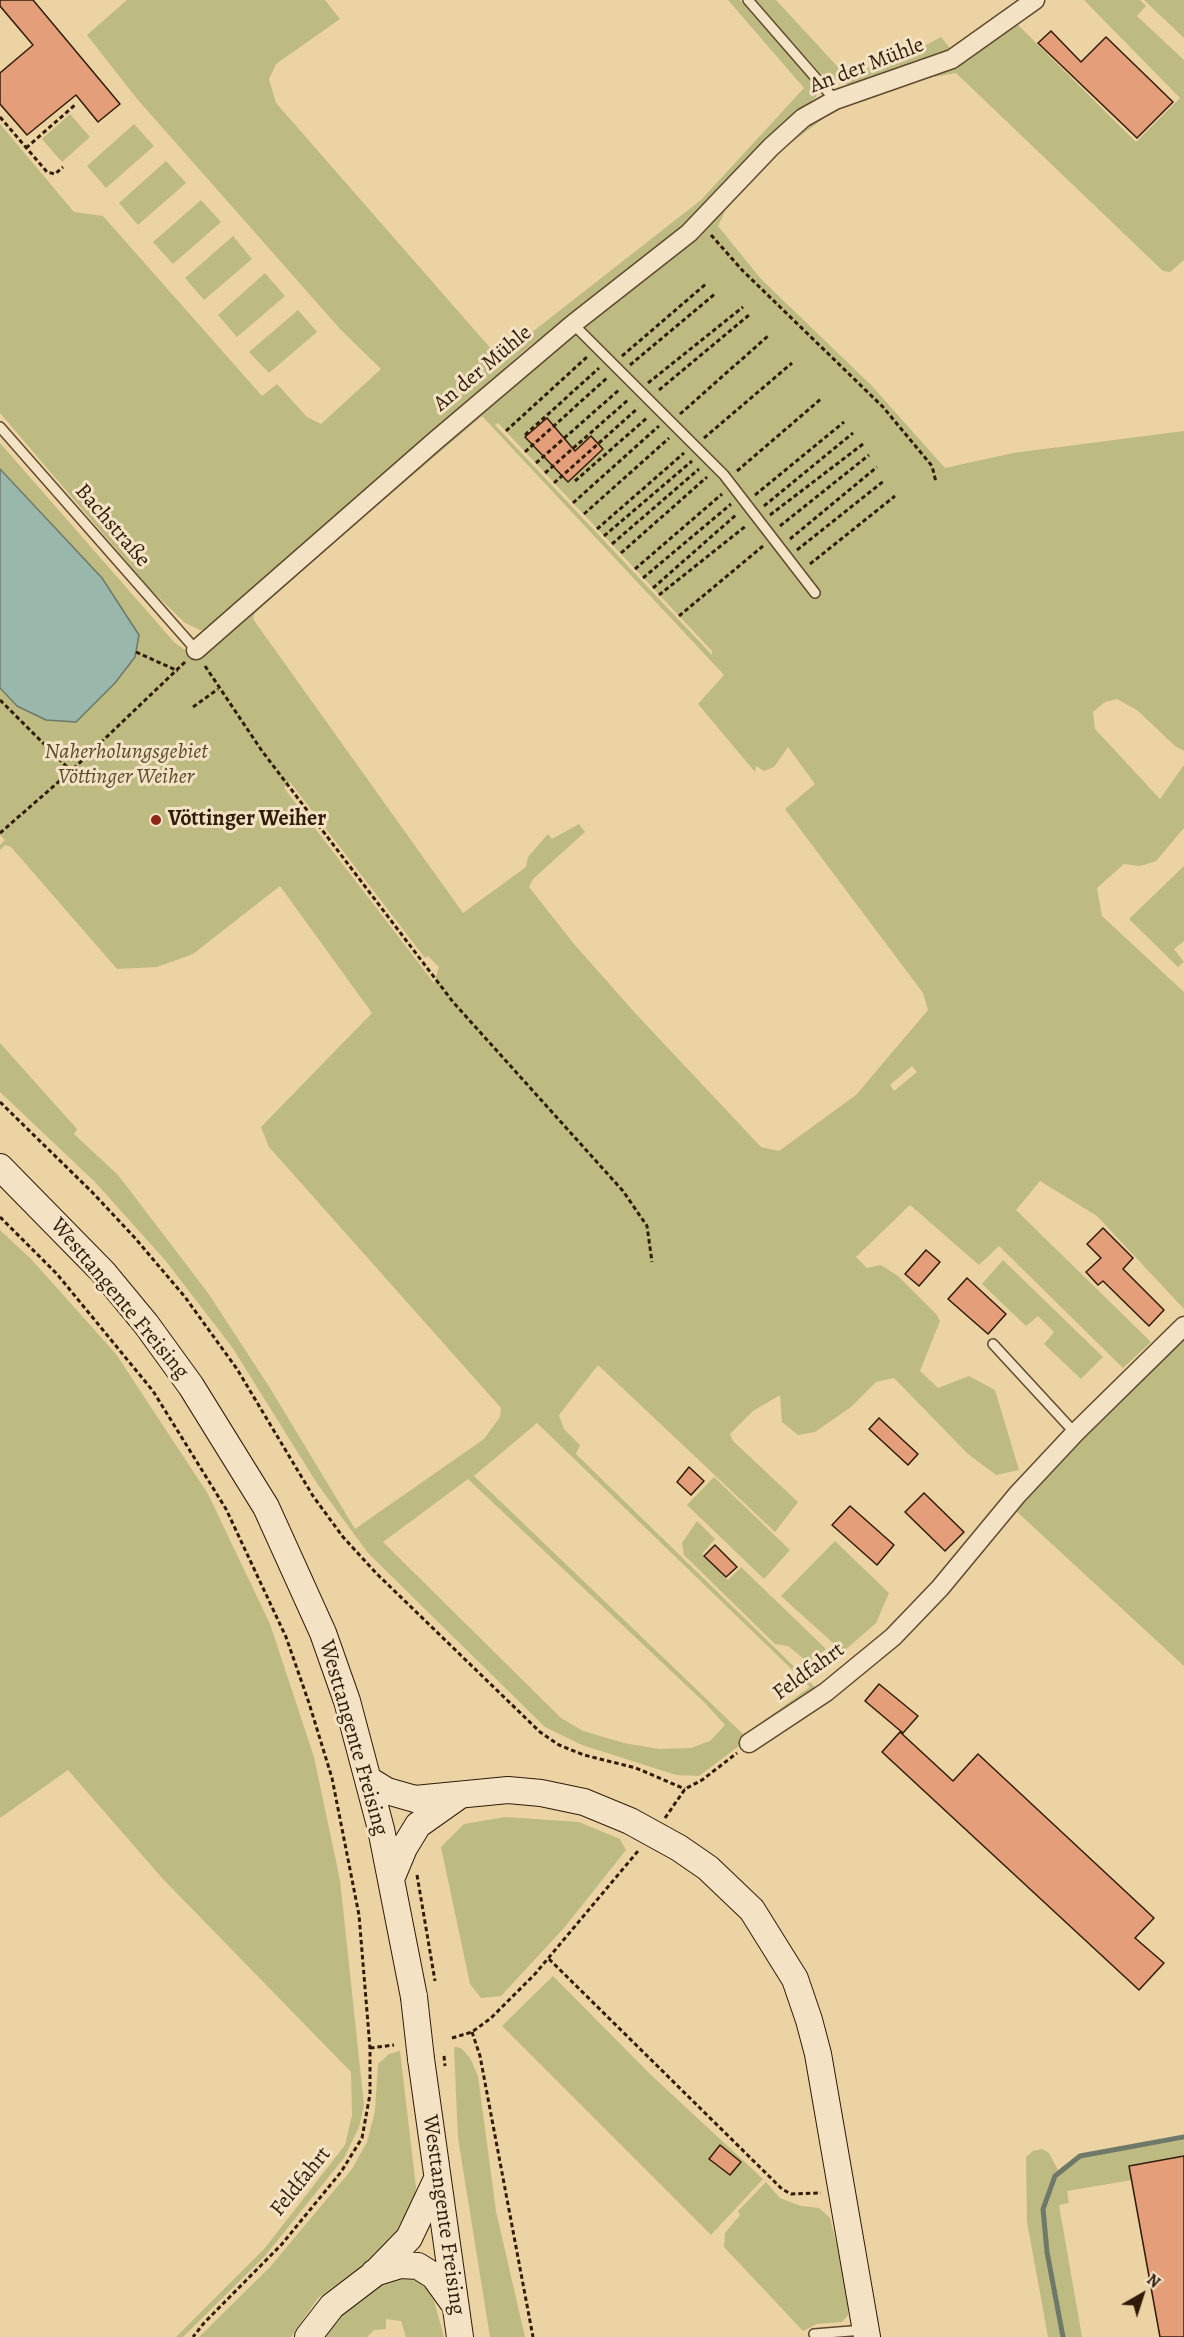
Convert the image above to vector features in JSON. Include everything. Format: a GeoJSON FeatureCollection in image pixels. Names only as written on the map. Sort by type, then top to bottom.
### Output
{"type":"FeatureCollection","features":[{"type":"Feature","properties":{"kind":"main road","name":"Westtangente Freising"},"geometry":{"type":"LineString","coordinates":[[0,1167],[103,1272],[185,1377],[266,1507],[323,1633],[347,1701],[369,1780],[414,1997],[436,2181],[460,2337]]}},
{"type":"Feature","properties":{"kind":"main road"},"geometry":{"type":"LineString","coordinates":[[369,1780],[387,1791],[415,1799],[508,1790],[541,1793],[584,1802],[653,1832],[708,1868],[752,1910],[795,1979],[818,2055],[866,2333]]}},
{"type":"Feature","properties":{"kind":"main road"},"geometry":{"type":"LineString","coordinates":[[391,1879],[404,1848],[418,1825],[459,1796]]}},
{"type":"Feature","properties":{"kind":"main road"},"geometry":{"type":"LineString","coordinates":[[308,2337],[332,2306],[374,2274],[408,2238],[436,2181]]}},
{"type":"Feature","properties":{"kind":"main road"},"geometry":{"type":"LineString","coordinates":[[374,2274],[400,2265],[418,2266],[434,2276],[455,2305]]}},
{"type":"Feature","properties":{"kind":"street","name":"An der Mühle"},"geometry":{"type":"LineString","coordinates":[[196,650],[573,324],[700,222],[802,118],[834,100],[952,59],[1035,0]]}},
{"type":"Feature","properties":{"kind":"street","name":"Feldfahrt"},"geometry":{"type":"LineString","coordinates":[[749,1743],[826,1692],[893,1636],[940,1588],[1017,1495],[1075,1433],[1184,1326]]}},
{"type":"Feature","properties":{"kind":"lane"},"geometry":{"type":"LineString","coordinates":[[748,0],[834,100]]}},
{"type":"Feature","properties":{"kind":"lane"},"geometry":{"type":"LineString","coordinates":[[573,324],[701,450],[815,593]]}},
{"type":"Feature","properties":{"kind":"lane","name":"Bachstraße"},"geometry":{"type":"LineString","coordinates":[[0,427],[196,650]]}},
{"type":"Feature","properties":{"kind":"lane"},"geometry":{"type":"LineString","coordinates":[[993,1344],[1075,1433]]}},
{"type":"Feature","properties":{"kind":"lane"},"geometry":{"type":"LineString","coordinates":[[814,2334],[866,2333]]}},
{"type":"Feature","properties":{"kind":"path"},"geometry":{"type":"LineString","coordinates":[[26,148],[76,104]]}},
{"type":"Feature","properties":{"kind":"path"},"geometry":{"type":"LineString","coordinates":[[0,117],[50,174],[63,167]]}},
{"type":"Feature","properties":{"kind":"path"},"geometry":{"type":"LineString","coordinates":[[700,222],[727,255],[883,407],[932,466],[936,482]]}},
{"type":"Feature","properties":{"kind":"path"},"geometry":{"type":"LineString","coordinates":[[525,452],[707,283]]}},
{"type":"Feature","properties":{"kind":"path"},"geometry":{"type":"LineString","coordinates":[[525,435],[716,293]]}},
{"type":"Feature","properties":{"kind":"path"},"geometry":{"type":"LineString","coordinates":[[545,473],[640,390],[742,307]]}},
{"type":"Feature","properties":{"kind":"path"},"geometry":{"type":"LineString","coordinates":[[554,483],[749,315]]}},
{"type":"Feature","properties":{"kind":"path"},"geometry":{"type":"LineString","coordinates":[[573,503],[768,336]]}},
{"type":"Feature","properties":{"kind":"path"},"geometry":{"type":"LineString","coordinates":[[506,431],[597,347]]}},
{"type":"Feature","properties":{"kind":"path"},"geometry":{"type":"LineString","coordinates":[[604,536],[701,450],[792,363]]}},
{"type":"Feature","properties":{"kind":"path"},"geometry":{"type":"LineString","coordinates":[[536,464],[630,380]]}},
{"type":"Feature","properties":{"kind":"path"},"geometry":{"type":"LineString","coordinates":[[634,568],[822,398]]}},
{"type":"Feature","properties":{"kind":"path"},"geometry":{"type":"LineString","coordinates":[[575,481],[658,408]]}},
{"type":"Feature","properties":{"kind":"path"},"geometry":{"type":"LineString","coordinates":[[643,578],[844,422]]}},
{"type":"Feature","properties":{"kind":"path"},"geometry":{"type":"LineString","coordinates":[[584,514],[679,429]]}},
{"type":"Feature","properties":{"kind":"path"},"geometry":{"type":"LineString","coordinates":[[756,519],[853,433]]}},
{"type":"Feature","properties":{"kind":"path"},"geometry":{"type":"LineString","coordinates":[[659,595],[756,519],[862,444]]}},
{"type":"Feature","properties":{"kind":"path"},"geometry":{"type":"LineString","coordinates":[[597,529],[701,450]]}},
{"type":"Feature","properties":{"kind":"path"},"geometry":{"type":"LineString","coordinates":[[612,544],[701,450]]}},
{"type":"Feature","properties":{"kind":"path"},"geometry":{"type":"LineString","coordinates":[[679,616],[869,455]]}},
{"type":"Feature","properties":{"kind":"path"},"geometry":{"type":"LineString","coordinates":[[779,547],[877,467]]}},
{"type":"Feature","properties":{"kind":"path"},"geometry":{"type":"LineString","coordinates":[[621,553],[717,468]]}},
{"type":"Feature","properties":{"kind":"path"},"geometry":{"type":"LineString","coordinates":[[787,558],[885,480]]}},
{"type":"Feature","properties":{"kind":"path"},"geometry":{"type":"LineString","coordinates":[[799,573],[895,496]]}},
{"type":"Feature","properties":{"kind":"path"},"geometry":{"type":"LineString","coordinates":[[653,588],[743,502]]}},
{"type":"Feature","properties":{"kind":"path"},"geometry":{"type":"LineString","coordinates":[[0,834],[178,671],[196,650],[218,689],[328,840],[461,1011],[623,1191],[647,1226],[652,1262]]}},
{"type":"Feature","properties":{"kind":"path"},"geometry":{"type":"LineString","coordinates":[[136,652],[178,671]]}},
{"type":"Feature","properties":{"kind":"path"},"geometry":{"type":"LineString","coordinates":[[193,707],[218,689]]}},
{"type":"Feature","properties":{"kind":"path"},"geometry":{"type":"LineString","coordinates":[[0,700],[71,771]]}},
{"type":"Feature","properties":{"kind":"path"},"geometry":{"type":"LineString","coordinates":[[0,1102],[92,1192],[178,1290],[237,1369],[313,1496],[343,1537],[377,1574],[540,1732],[559,1744],[584,1755],[636,1768],[685,1789]]}},
{"type":"Feature","properties":{"kind":"path","name":"Feldfahrt"},"geometry":{"type":"LineString","coordinates":[[0,1217],[57,1274],[153,1391],[226,1509],[286,1637],[332,1778],[359,1915],[370,2048],[367,2119],[356,2152],[273,2254],[204,2322],[193,2337]]}},
{"type":"Feature","properties":{"kind":"path"},"geometry":{"type":"LineString","coordinates":[[452,2038],[472,2032],[491,2018],[549,1959],[678,1803],[685,1789],[702,1780],[749,1743]]}},
{"type":"Feature","properties":{"kind":"path"},"geometry":{"type":"LineString","coordinates":[[417,1871],[435,1984]]}},
{"type":"Feature","properties":{"kind":"path"},"geometry":{"type":"LineString","coordinates":[[549,1959],[783,2189],[792,2194],[840,2190]]}},
{"type":"Feature","properties":{"kind":"path"},"geometry":{"type":"LineString","coordinates":[[472,2032],[480,2056],[533,2337]]}},
{"type":"Feature","properties":{"kind":"path"},"geometry":{"type":"LineString","coordinates":[[370,2048],[394,2045]]}},
{"type":"Feature","properties":{"kind":"green space"},"geometry":{"type":"Polygon","coordinates":[[[127,0],[325,0],[340,19],[276,64],[269,79],[276,103],[499,358],[701,200],[804,88],[728,0],[740,0],[807,75],[817,91],[816,97],[691,221],[525,350],[208,631],[200,630],[185,623],[151,590],[0,413],[0,124],[74,212],[103,216],[262,396],[277,384],[307,417],[321,424],[381,369],[341,330],[138,100],[87,35],[127,0]]]}},
{"type":"Feature","properties":{"kind":"green space"},"geometry":{"type":"Polygon","coordinates":[[[755,0],[776,0],[836,65],[851,73],[898,60],[941,37],[953,52],[854,85],[846,84],[820,73],[755,0]]]}},
{"type":"Feature","properties":{"kind":"green space","name":"Naherholungsgebiet Vöttinger Weiher"},"geometry":{"type":"Polygon","coordinates":[[[1084,0],[1140,0],[1146,6],[1137,16],[1184,60],[1184,260],[1170,272],[1163,271],[956,73],[928,78],[853,102],[828,115],[780,151],[726,209],[718,226],[761,279],[872,386],[945,468],[1013,453],[1184,431],[1184,751],[1175,746],[1137,710],[1117,699],[1105,702],[1093,712],[1095,729],[1160,799],[1184,765],[1184,828],[1156,861],[1140,866],[1124,864],[1097,888],[1102,916],[1184,992],[1184,1309],[1097,1216],[1040,1181],[1016,1210],[1151,1342],[1123,1368],[999,1246],[979,1265],[910,1205],[856,1257],[867,1268],[881,1265],[898,1276],[937,1315],[940,1321],[920,1371],[938,1388],[969,1376],[995,1390],[1019,1470],[996,1475],[968,1454],[894,1378],[876,1382],[851,1407],[815,1432],[798,1435],[782,1422],[780,1395],[753,1411],[730,1434],[733,1441],[798,1502],[775,1532],[598,1365],[559,1415],[564,1429],[580,1445],[576,1454],[816,1688],[699,1776],[676,1775],[582,1745],[545,1727],[368,1553],[318,1485],[232,1347],[165,1260],[95,1182],[0,1092],[0,1043],[77,1129],[74,1134],[118,1175],[208,1293],[270,1388],[355,1529],[484,1439],[500,1417],[501,1408],[269,1147],[261,1127],[372,1013],[280,886],[193,954],[157,967],[117,969],[11,847],[5,845],[0,850],[0,845],[5,840],[0,835],[0,443],[174,642],[188,652],[373,504],[577,333],[700,237],[754,172],[802,128],[826,112],[915,78],[957,67],[1016,23],[1136,142],[1180,98],[1084,0]],[[482,416],[255,613],[253,619],[463,913],[526,867],[528,857],[548,834],[552,839],[579,824],[585,832],[533,879],[529,887],[574,944],[636,1014],[761,1147],[779,1151],[856,1095],[928,1010],[923,993],[785,809],[815,784],[788,747],[774,767],[764,771],[756,766],[755,772],[698,704],[724,675],[482,416]],[[498,423],[495,425],[712,655],[712,651],[498,423]],[[290,782],[284,788],[434,983],[439,967],[428,956],[425,958],[290,782]],[[912,1066],[890,1085],[894,1091],[917,1072],[912,1066]],[[537,1423],[474,1476],[744,1735],[810,1687],[537,1423]],[[468,1479],[383,1542],[561,1718],[583,1731],[624,1743],[659,1749],[691,1748],[710,1741],[725,1725],[706,1704],[468,1479]]]}},
{"type":"Feature","properties":{"kind":"green space"},"geometry":{"type":"Polygon","coordinates":[[[1144,0],[1184,0],[1184,38],[1144,0]]]}},
{"type":"Feature","properties":{"kind":"green space"},"geometry":{"type":"Polygon","coordinates":[[[70,114],[90,137],[62,162],[42,139],[70,114]]]}},
{"type":"Feature","properties":{"kind":"green space"},"geometry":{"type":"Polygon","coordinates":[[[134,124],[154,146],[106,188],[87,166],[134,124]]]}},
{"type":"Feature","properties":{"kind":"green space"},"geometry":{"type":"Polygon","coordinates":[[[166,161],[186,183],[138,225],[119,203],[166,161]]]}},
{"type":"Feature","properties":{"kind":"green space"},"geometry":{"type":"Polygon","coordinates":[[[201,200],[221,222],[173,264],[153,242],[201,200]]]}},
{"type":"Feature","properties":{"kind":"green space"},"geometry":{"type":"Polygon","coordinates":[[[233,236],[252,259],[204,300],[185,278],[233,236]]]}},
{"type":"Feature","properties":{"kind":"green space"},"geometry":{"type":"Polygon","coordinates":[[[265,273],[285,296],[237,337],[218,315],[265,273]]]}},
{"type":"Feature","properties":{"kind":"green space"},"geometry":{"type":"Polygon","coordinates":[[[298,310],[317,332],[269,373],[249,352],[298,310]]]}},
{"type":"Feature","properties":{"kind":"green space"},"geometry":{"type":"Polygon","coordinates":[[[1184,866],[1184,941],[1174,949],[1184,962],[1178,967],[1129,919],[1184,866]]]}},
{"type":"Feature","properties":{"kind":"green space"},"geometry":{"type":"Polygon","coordinates":[[[0,1230],[31,1259],[116,1354],[208,1494],[270,1624],[314,1757],[340,1880],[364,2105],[359,2127],[344,2158],[265,2256],[183,2337],[176,2337],[265,2248],[345,2145],[352,2115],[351,2072],[162,1878],[68,1770],[0,1818],[0,1230]]]}},
{"type":"Feature","properties":{"kind":"green space"},"geometry":{"type":"Polygon","coordinates":[[[1003,1260],[1103,1357],[1081,1379],[1044,1344],[1054,1332],[1038,1316],[1026,1326],[982,1284],[1003,1260]]]}},
{"type":"Feature","properties":{"kind":"green space"},"geometry":{"type":"Polygon","coordinates":[[[1184,1333],[1184,1666],[1014,1509],[1080,1433],[1184,1333]]]}},
{"type":"Feature","properties":{"kind":"green space"},"geometry":{"type":"Polygon","coordinates":[[[714,1477],[790,1550],[764,1579],[687,1505],[714,1477]]]}},
{"type":"Feature","properties":{"kind":"green space"},"geometry":{"type":"Polygon","coordinates":[[[697,1521],[715,1539],[702,1554],[728,1580],[741,1567],[826,1649],[808,1662],[788,1646],[775,1644],[684,1555],[682,1543],[697,1521]]]}},
{"type":"Feature","properties":{"kind":"green space"},"geometry":{"type":"Polygon","coordinates":[[[835,1541],[889,1593],[876,1623],[843,1652],[781,1596],[835,1541]]]}},
{"type":"Feature","properties":{"kind":"green space"},"geometry":{"type":"Polygon","coordinates":[[[506,1817],[579,1822],[620,1839],[626,1850],[564,1928],[501,1996],[481,1998],[470,1984],[441,1847],[464,1824],[506,1817]]]}},
{"type":"Feature","properties":{"kind":"green space"},"geometry":{"type":"Polygon","coordinates":[[[553,1976],[650,2074],[763,2179],[711,2235],[502,2026],[553,1976]]]}},
{"type":"Feature","properties":{"kind":"green space"},"geometry":{"type":"Polygon","coordinates":[[[454,2047],[461,2048],[470,2058],[478,2076],[496,2211],[525,2337],[490,2337],[458,2138],[454,2047]]]}},
{"type":"Feature","properties":{"kind":"green space"},"geometry":{"type":"Polygon","coordinates":[[[400,2051],[416,2187],[414,2208],[406,2226],[386,2248],[318,2298],[291,2337],[199,2337],[270,2267],[352,2169],[367,2142],[375,2111],[378,2064],[389,2054],[400,2051]]]}},
{"type":"Feature","properties":{"kind":"green space"},"geometry":{"type":"Polygon","coordinates":[[[1184,2140],[1184,2156],[1129,2166],[1132,2180],[1067,2191],[1069,2203],[1059,2205],[1082,2337],[1048,2337],[1027,2222],[1026,2157],[1033,2151],[1042,2149],[1049,2153],[1060,2174],[1082,2157],[1184,2140]]]}},
{"type":"Feature","properties":{"kind":"green space"},"geometry":{"type":"Polygon","coordinates":[[[766,2182],[780,2198],[801,2206],[819,2208],[830,2218],[847,2287],[848,2315],[842,2322],[817,2324],[803,2331],[724,2247],[725,2233],[740,2215],[738,2211],[766,2182]]]}},
{"type":"Feature","properties":{"kind":"green space"},"geometry":{"type":"Polygon","coordinates":[[[397,2278],[419,2281],[427,2290],[434,2301],[444,2337],[406,2337],[401,2321],[386,2319],[386,2329],[374,2330],[367,2337],[321,2337],[335,2318],[384,2282],[397,2278]]]}},
{"type":"Feature","properties":{"kind":"shaded area"},"geometry":{"type":"Polygon","coordinates":[[[0,469],[102,578],[139,635],[135,657],[115,683],[76,722],[46,720],[17,706],[0,688],[0,469]]]}},
{"type":"Feature","properties":{"kind":"building"},"geometry":{"type":"Polygon","coordinates":[[[0,0],[33,0],[120,104],[98,122],[76,95],[27,135],[0,104],[0,73],[33,45],[0,6],[0,0]]]}},
{"type":"Feature","properties":{"kind":"building"},"geometry":{"type":"Polygon","coordinates":[[[1051,31],[1081,62],[1106,37],[1173,102],[1137,138],[1038,43],[1051,31]]]}},
{"type":"Feature","properties":{"kind":"building"},"geometry":{"type":"Polygon","coordinates":[[[547,418],[575,451],[591,436],[603,449],[568,482],[525,437],[547,418]]]}},
{"type":"Feature","properties":{"kind":"building"},"geometry":{"type":"Polygon","coordinates":[[[1103,1228],[1133,1258],[1123,1269],[1164,1310],[1149,1326],[1103,1281],[1098,1285],[1086,1272],[1101,1258],[1087,1244],[1103,1228]]]}},
{"type":"Feature","properties":{"kind":"building"},"geometry":{"type":"Polygon","coordinates":[[[926,1250],[940,1262],[919,1286],[905,1274],[926,1250]]]}},
{"type":"Feature","properties":{"kind":"building"},"geometry":{"type":"Polygon","coordinates":[[[967,1278],[1006,1314],[988,1334],[948,1299],[967,1278]]]}},
{"type":"Feature","properties":{"kind":"building"},"geometry":{"type":"Polygon","coordinates":[[[879,1418],[918,1454],[908,1465],[869,1429],[879,1418]]]}},
{"type":"Feature","properties":{"kind":"building"},"geometry":{"type":"Polygon","coordinates":[[[689,1467],[704,1481],[691,1495],[677,1482],[689,1467]]]}},
{"type":"Feature","properties":{"kind":"building"},"geometry":{"type":"Polygon","coordinates":[[[924,1493],[964,1532],[945,1551],[905,1512],[924,1493]]]}},
{"type":"Feature","properties":{"kind":"building"},"geometry":{"type":"Polygon","coordinates":[[[850,1506],[894,1545],[877,1565],[832,1525],[850,1506]]]}},
{"type":"Feature","properties":{"kind":"building"},"geometry":{"type":"Polygon","coordinates":[[[715,1545],[737,1567],[726,1577],[704,1556],[715,1545]]]}},
{"type":"Feature","properties":{"kind":"building"},"geometry":{"type":"Polygon","coordinates":[[[879,1684],[918,1716],[903,1733],[865,1701],[879,1684]]]}},
{"type":"Feature","properties":{"kind":"building"},"geometry":{"type":"Polygon","coordinates":[[[900,1732],[953,1781],[978,1754],[1154,1918],[1135,1938],[1164,1963],[1139,1990],[882,1752],[900,1732]]]}},
{"type":"Feature","properties":{"kind":"building"},"geometry":{"type":"Polygon","coordinates":[[[720,2145],[741,2162],[730,2175],[709,2159],[720,2145]]]}},
{"type":"Feature","properties":{"kind":"building"},"geometry":{"type":"Polygon","coordinates":[[[1184,2156],[1184,2337],[1160,2337],[1129,2166],[1184,2156]]]}},
{"type":"Feature","properties":{"kind":"waterway"},"geometry":{"type":"LineString","coordinates":[[1063,2337],[1047,2252],[1043,2209],[1055,2176],[1080,2156],[1184,2137]]}},
{"type":"Feature","properties":{"kind":"place","name":"Vöttinger Weiher"},"geometry":{"type":"Point","coordinates":[156,820]}}]}
